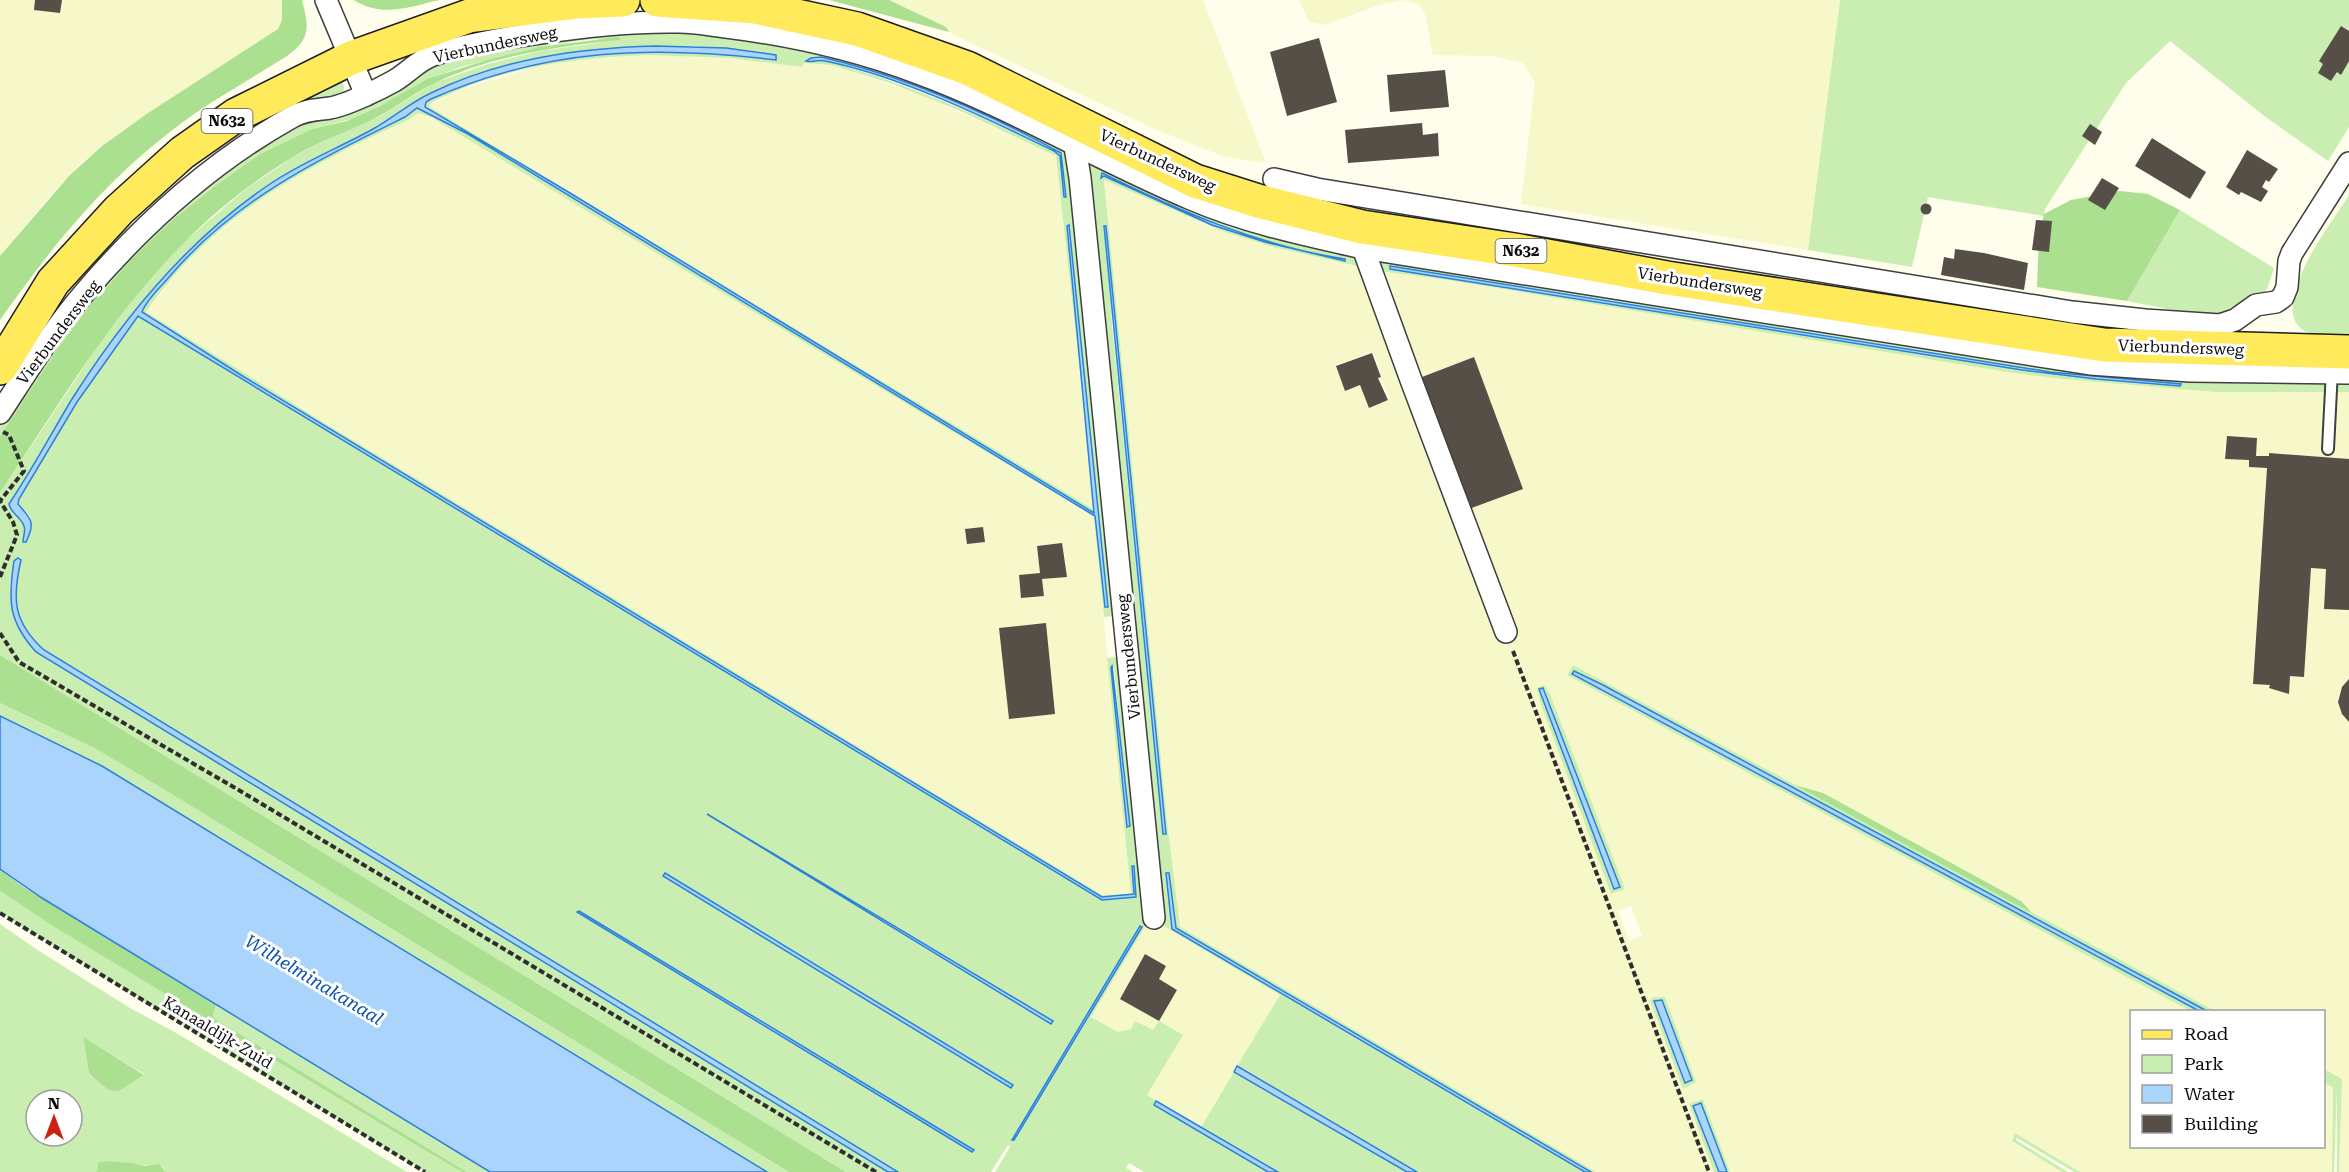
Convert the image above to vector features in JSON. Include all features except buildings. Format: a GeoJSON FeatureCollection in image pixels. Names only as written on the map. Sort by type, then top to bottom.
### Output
{"type":"FeatureCollection","features":[{"type":"Feature","properties":{"kind":"main road","name":"Vierbundersweg"},"geometry":{"type":"LineString","coordinates":[[0,368],[53,282],[119,210],[182,153],[236,115],[351,58],[470,16],[577,2],[623,0]]}},
{"type":"Feature","properties":{"kind":"main road","name":"Vierbundersweg"},"geometry":{"type":"LineString","coordinates":[[657,0],[755,7],[857,29],[967,68],[1073,132],[1195,181],[1258,201],[1363,224],[1667,278],[2104,345],[2340,362]]}},
{"type":"Feature","properties":{"kind":"street"},"geometry":{"type":"LineString","coordinates":[[326,0],[366,95]]}},
{"type":"Feature","properties":{"kind":"street","name":"Vierbundersweg"},"geometry":{"type":"LineString","coordinates":[[0,413],[36,358],[83,294],[150,222],[209,171],[293,116],[312,109],[343,105],[366,95],[396,80],[427,57],[510,37],[617,24],[682,22],[808,40],[916,72],[1015,114],[1073,132],[1090,276],[1154,918]]}},
{"type":"Feature","properties":{"kind":"street","name":"Vierbundersweg"},"geometry":{"type":"LineString","coordinates":[[1274,179],[1363,224],[2117,317],[2220,325],[2235,320],[2256,305],[2276,302],[2283,297],[2287,287],[2287,268],[2292,253],[2349,164]]}},
{"type":"Feature","properties":{"kind":"street"},"geometry":{"type":"LineString","coordinates":[[1363,224],[1410,380],[1506,632]]}},
{"type":"Feature","properties":{"kind":"lane"},"geometry":{"type":"LineString","coordinates":[[2328,449],[2340,362]]}},
{"type":"Feature","properties":{"kind":"path"},"geometry":{"type":"LineString","coordinates":[[0,431],[9,435],[24,471],[0,501],[13,522],[17,535],[0,577]]}},
{"type":"Feature","properties":{"kind":"path"},"geometry":{"type":"LineString","coordinates":[[1506,632],[1709,1172]]}},
{"type":"Feature","properties":{"kind":"path"},"geometry":{"type":"LineString","coordinates":[[0,633],[19,662],[263,804],[876,1172]]}},
{"type":"Feature","properties":{"kind":"path","name":"Kanaaldijk-Zuid"},"geometry":{"type":"LineString","coordinates":[[0,913],[425,1172]]}},
{"type":"Feature","properties":{"kind":"green space"},"geometry":{"type":"Polygon","coordinates":[[[0,0],[282,0],[282,20],[280,28],[271,35],[124,129],[83,162],[52,193],[0,256],[0,0]]]}},
{"type":"Feature","properties":{"kind":"green space"},"geometry":{"type":"Polygon","coordinates":[[[282,0],[302,0],[307,25],[304,38],[295,50],[194,114],[137,159],[88,208],[65,235],[0,320],[0,256],[69,176],[102,146],[148,113],[278,29],[282,20],[282,0]]]}},
{"type":"Feature","properties":{"kind":"green space"},"geometry":{"type":"Polygon","coordinates":[[[354,0],[439,0],[406,8],[385,10],[375,9],[354,0]]]}},
{"type":"Feature","properties":{"kind":"green space"},"geometry":{"type":"Polygon","coordinates":[[[829,0],[889,0],[946,27],[949,32],[829,0]]]}},
{"type":"Feature","properties":{"kind":"green space"},"geometry":{"type":"Polygon","coordinates":[[[889,0],[1203,0],[1266,163],[1225,157],[1157,130],[969,42],[949,32],[946,27],[889,0]]]}},
{"type":"Feature","properties":{"kind":"green space"},"geometry":{"type":"Polygon","coordinates":[[[1299,0],[1403,0],[1379,5],[1324,25],[1309,22],[1299,0]]]}},
{"type":"Feature","properties":{"kind":"green space"},"geometry":{"type":"Polygon","coordinates":[[[1403,0],[1840,0],[1808,250],[1521,204],[1535,82],[1523,63],[1492,56],[1433,55],[1425,14],[1418,4],[1403,0]]]}},
{"type":"Feature","properties":{"kind":"green space"},"geometry":{"type":"Polygon","coordinates":[[[1840,0],[2349,0],[2349,127],[2328,161],[2267,118],[2170,41],[2126,83],[2045,209],[2044,216],[1928,197],[1912,267],[1808,250],[1840,0]]]}},
{"type":"Feature","properties":{"kind":"green space"},"geometry":{"type":"Polygon","coordinates":[[[626,29],[743,35],[899,72],[1073,150],[1119,607],[1112,616],[1104,617],[1094,517],[431,117],[418,113],[331,157],[262,198],[200,248],[172,278],[146,312],[1102,895],[1131,894],[1107,658],[1116,657],[1125,664],[1151,925],[1146,925],[1091,1017],[1118,1032],[1131,1029],[1135,1021],[1153,1030],[1159,1021],[1183,1035],[1147,1095],[1156,1101],[1154,1105],[1268,1172],[1144,1172],[1129,1163],[1126,1168],[1133,1172],[995,1172],[1010,1147],[1008,1145],[991,1172],[898,1172],[44,650],[26,630],[21,620],[16,587],[21,560],[14,561],[10,585],[21,632],[36,652],[888,1172],[846,1172],[0,655],[0,493],[101,341],[148,280],[185,241],[247,188],[292,158],[315,145],[380,116],[434,83],[488,64],[539,51],[619,40],[592,39],[539,47],[461,67],[421,82],[394,99],[352,119],[312,129],[260,154],[171,221],[111,281],[58,348],[0,436],[0,425],[44,357],[153,227],[270,137],[455,56],[626,29]],[[696,46],[583,51],[516,64],[437,90],[373,129],[282,176],[227,216],[154,289],[122,329],[64,414],[9,504],[25,531],[32,526],[30,516],[18,503],[19,499],[77,402],[138,315],[1102,900],[1126,899],[1134,894],[1102,897],[241,375],[142,312],[155,293],[195,249],[250,203],[309,166],[405,117],[417,108],[468,134],[1095,516],[1105,606],[1108,607],[1069,226],[1067,226],[1095,514],[425,107],[426,102],[431,99],[474,82],[517,69],[559,60],[643,52],[686,52],[776,59],[696,46]],[[647,55],[597,58],[523,69],[475,83],[436,100],[428,106],[1093,509],[1056,156],[958,110],[890,83],[831,65],[804,63],[802,67],[730,58],[647,55]],[[821,57],[811,58],[811,62],[836,63],[910,88],[1054,151],[1060,156],[1064,197],[1067,196],[1060,153],[1032,138],[944,97],[882,74],[821,57]],[[1111,668],[1128,827],[1114,668],[1111,668]],[[707,814],[1051,1024],[1052,1021],[707,814]],[[665,874],[664,876],[1011,1088],[1013,1086],[665,874]],[[578,912],[959,1144],[966,1145],[578,912]],[[1140,926],[1012,1140],[1142,927],[1140,926]]]}},
{"type":"Feature","properties":{"kind":"green space"},"geometry":{"type":"Polygon","coordinates":[[[619,37],[620,40],[573,45],[502,59],[456,74],[428,87],[369,121],[309,148],[268,173],[225,205],[150,279],[87,361],[0,493],[0,436],[58,348],[92,303],[130,261],[171,221],[215,186],[260,154],[312,129],[347,121],[380,106],[427,79],[539,47],[619,37]]]}},
{"type":"Feature","properties":{"kind":"green space"},"geometry":{"type":"Polygon","coordinates":[[[647,55],[730,58],[802,67],[804,63],[831,65],[922,95],[1056,156],[1093,509],[428,106],[462,89],[539,66],[574,60],[647,55]]]}},
{"type":"Feature","properties":{"kind":"green space"},"geometry":{"type":"Polygon","coordinates":[[[342,79],[343,95],[200,172],[0,404],[0,391],[50,318],[128,228],[193,172],[228,147],[264,123],[342,79]]]}},
{"type":"Feature","properties":{"kind":"green space"},"geometry":{"type":"Polygon","coordinates":[[[418,113],[431,117],[465,136],[1094,518],[1131,895],[1102,895],[419,481],[146,312],[180,270],[201,249],[258,200],[307,169],[418,113]],[[1061,543],[1037,546],[1040,573],[1019,576],[1021,598],[1044,596],[1042,579],[1067,577],[1061,543]]]}},
{"type":"Feature","properties":{"kind":"green space"},"geometry":{"type":"Polygon","coordinates":[[[1083,155],[1357,252],[1366,268],[1273,247],[1225,232],[1104,180],[1167,821],[1180,927],[1596,1172],[1591,1172],[1175,928],[1169,873],[1173,929],[1585,1172],[1417,1172],[1237,1066],[1280,995],[1160,924],[1083,155]],[[1106,226],[1112,324],[1163,833],[1166,833],[1106,226]]]}},
{"type":"Feature","properties":{"kind":"green space"},"geometry":{"type":"Polygon","coordinates":[[[1104,180],[1225,232],[1273,247],[1380,271],[2063,379],[2215,392],[2349,392],[2349,459],[2270,453],[2269,456],[2256,456],[2256,438],[2227,436],[2224,449],[2225,459],[2249,460],[2249,467],[2267,468],[2253,673],[2304,676],[2311,568],[2326,569],[2324,609],[2349,610],[2349,679],[2341,689],[2338,699],[2340,710],[2349,722],[2349,1172],[2339,1172],[2342,1079],[2325,1070],[2325,1010],[2213,1010],[2032,913],[2021,901],[1823,793],[1795,785],[1573,665],[1567,675],[2188,1010],[2130,1010],[2130,1148],[2325,1148],[2325,1083],[2333,1088],[2332,1172],[2080,1172],[2015,1134],[2012,1142],[2062,1172],[1730,1172],[1703,1099],[1689,1105],[1714,1172],[1596,1172],[1180,927],[1167,821],[1104,180]],[[1373,351],[1338,364],[1347,389],[1361,384],[1370,406],[1390,399],[1380,377],[1382,376],[1373,351]],[[1474,357],[1422,377],[1469,509],[1523,489],[1474,357]],[[1544,686],[1540,702],[1611,893],[1624,889],[1550,694],[1544,686]],[[1631,906],[1618,911],[1629,941],[1642,936],[1631,906]],[[1665,997],[1650,1000],[1684,1088],[1696,1082],[1665,997]]]}},
{"type":"Feature","properties":{"kind":"green space"},"geometry":{"type":"Polygon","coordinates":[[[2120,191],[2148,194],[2180,210],[2127,301],[2037,287],[2039,239],[2044,214],[2071,200],[2120,191]]]}},
{"type":"Feature","properties":{"kind":"green space"},"geometry":{"type":"Polygon","coordinates":[[[2349,195],[2349,335],[2307,332],[2294,318],[2293,302],[2298,283],[2306,263],[2349,195]]]}},
{"type":"Feature","properties":{"kind":"green space"},"geometry":{"type":"Polygon","coordinates":[[[2180,210],[2274,268],[2268,287],[2262,296],[2229,315],[2204,316],[2127,301],[2180,210]]]}},
{"type":"Feature","properties":{"kind":"green space"},"geometry":{"type":"Polygon","coordinates":[[[1379,255],[2349,379],[2349,392],[2215,392],[2007,372],[1448,280],[1380,271],[1377,266],[1379,255]],[[1390,266],[1390,269],[2022,370],[2180,386],[2180,384],[2050,372],[1390,266]]]}},
{"type":"Feature","properties":{"kind":"green space"},"geometry":{"type":"Polygon","coordinates":[[[0,655],[846,1172],[789,1172],[160,787],[96,749],[0,703],[0,655]]]}},
{"type":"Feature","properties":{"kind":"green space"},"geometry":{"type":"Polygon","coordinates":[[[1573,665],[2213,1010],[2205,1010],[1574,671],[1572,675],[2197,1010],[2188,1010],[1567,675],[1573,665]]]}},
{"type":"Feature","properties":{"kind":"green space"},"geometry":{"type":"Polygon","coordinates":[[[1544,685],[1550,694],[1625,889],[1611,894],[1540,702],[1537,688],[1544,685]],[[1543,688],[1540,690],[1613,889],[1620,887],[1543,688]]]}},
{"type":"Feature","properties":{"kind":"green space"},"geometry":{"type":"Polygon","coordinates":[[[0,703],[96,749],[160,787],[789,1172],[768,1172],[103,766],[0,716],[0,703]]]}},
{"type":"Feature","properties":{"kind":"green space"},"geometry":{"type":"Polygon","coordinates":[[[1795,785],[1823,793],[2021,901],[2032,913],[1795,785]]]}},
{"type":"Feature","properties":{"kind":"green space"},"geometry":{"type":"Polygon","coordinates":[[[0,870],[25,888],[216,1005],[213,1016],[215,1019],[467,1172],[462,1172],[428,1152],[51,925],[0,891],[0,870]]]}},
{"type":"Feature","properties":{"kind":"green space"},"geometry":{"type":"Polygon","coordinates":[[[0,891],[51,925],[462,1172],[425,1172],[14,922],[0,911],[0,891]]]}},
{"type":"Feature","properties":{"kind":"green space"},"geometry":{"type":"Polygon","coordinates":[[[0,924],[130,1008],[178,1034],[407,1172],[166,1172],[163,1167],[105,1161],[97,1165],[96,1172],[0,1172],[0,924]],[[83,1038],[89,1073],[105,1087],[111,1090],[121,1089],[144,1074],[83,1038]]]}},
{"type":"Feature","properties":{"kind":"green space"},"geometry":{"type":"Polygon","coordinates":[[[1160,924],[1280,995],[1201,1127],[1146,1095],[1183,1035],[1153,1030],[1131,1029],[1119,1032],[1091,1017],[1146,925],[1160,924]],[[1145,954],[1120,999],[1159,1021],[1177,990],[1159,979],[1166,966],[1145,954]]]}},
{"type":"Feature","properties":{"kind":"green space"},"geometry":{"type":"Polygon","coordinates":[[[1654,997],[1665,997],[1696,1082],[1683,1089],[1650,1000],[1654,997]],[[1662,1000],[1654,1001],[1684,1083],[1692,1079],[1662,1000]]]}},
{"type":"Feature","properties":{"kind":"green space"},"geometry":{"type":"Polygon","coordinates":[[[216,1005],[490,1172],[467,1172],[213,1018],[216,1005]]]}},
{"type":"Feature","properties":{"kind":"green space"},"geometry":{"type":"Polygon","coordinates":[[[83,1037],[144,1075],[116,1091],[105,1088],[89,1073],[83,1037]]]}},
{"type":"Feature","properties":{"kind":"green space"},"geometry":{"type":"Polygon","coordinates":[[[2325,1070],[2342,1079],[2339,1172],[2337,1172],[2337,1088],[2334,1172],[2332,1172],[2333,1088],[2325,1083],[2325,1070]]]}},
{"type":"Feature","properties":{"kind":"green space"},"geometry":{"type":"Polygon","coordinates":[[[1234,1072],[1407,1172],[1278,1172],[1201,1127],[1234,1072]]]}},
{"type":"Feature","properties":{"kind":"green space"},"geometry":{"type":"Polygon","coordinates":[[[1703,1099],[1730,1172],[1727,1172],[1701,1103],[1694,1106],[1719,1172],[1714,1172],[1689,1104],[1703,1099]]]}},
{"type":"Feature","properties":{"kind":"green space"},"geometry":{"type":"Polygon","coordinates":[[[2015,1133],[2080,1172],[2074,1172],[2017,1138],[2016,1140],[2068,1172],[2062,1172],[2012,1141],[2015,1133]]]}},
{"type":"Feature","properties":{"kind":"green space"},"geometry":{"type":"Polygon","coordinates":[[[105,1161],[146,1166],[159,1164],[166,1172],[96,1172],[98,1163],[105,1161]]]}},
{"type":"Feature","properties":{"kind":"water"},"geometry":{"type":"Polygon","coordinates":[[[655,46],[726,48],[776,55],[776,60],[730,55],[643,52],[558,60],[516,69],[474,82],[431,99],[426,102],[425,107],[1094,513],[1067,226],[1069,225],[1108,607],[1105,607],[1095,516],[468,134],[417,108],[405,117],[309,166],[250,203],[195,249],[154,293],[142,312],[241,375],[1102,897],[1134,894],[1132,866],[1134,866],[1136,897],[1102,900],[138,316],[77,402],[19,499],[18,504],[31,521],[31,530],[26,542],[23,542],[24,526],[9,504],[92,368],[160,281],[212,229],[240,206],[295,169],[373,129],[424,97],[458,81],[540,58],[597,49],[655,46]]]}},
{"type":"Feature","properties":{"kind":"water"},"geometry":{"type":"Polygon","coordinates":[[[821,57],[883,74],[944,97],[1004,123],[1061,153],[1066,197],[1064,197],[1060,156],[1054,151],[912,87],[854,68],[822,61],[806,61],[821,57]]]}},
{"type":"Feature","properties":{"kind":"water"},"geometry":{"type":"Polygon","coordinates":[[[1102,173],[1160,201],[1220,225],[1282,245],[1345,259],[1345,261],[1265,242],[1212,225],[1104,176],[1101,178],[1102,173]]]}},
{"type":"Feature","properties":{"kind":"water"},"geometry":{"type":"Polygon","coordinates":[[[1104,226],[1106,226],[1166,834],[1163,834],[1104,226]]]}},
{"type":"Feature","properties":{"kind":"water"},"geometry":{"type":"Polygon","coordinates":[[[1390,266],[2050,372],[2181,384],[2180,386],[2096,379],[2022,370],[1390,269],[1390,266]]]}},
{"type":"Feature","properties":{"kind":"water"},"geometry":{"type":"Polygon","coordinates":[[[18,558],[21,560],[16,598],[21,620],[26,630],[44,650],[898,1172],[888,1172],[36,652],[20,630],[12,610],[12,575],[14,561],[18,558]]]}},
{"type":"Feature","properties":{"kind":"water"},"geometry":{"type":"Polygon","coordinates":[[[1112,666],[1130,826],[1127,827],[1111,668],[1112,666]]]}},
{"type":"Feature","properties":{"kind":"water"},"geometry":{"type":"Polygon","coordinates":[[[1574,671],[1603,685],[2205,1010],[2197,1010],[1572,674],[1574,671]]]}},
{"type":"Feature","properties":{"kind":"water"},"geometry":{"type":"Polygon","coordinates":[[[1543,688],[1620,887],[1614,889],[1539,689],[1543,688]]]}},
{"type":"Feature","properties":{"kind":"water","name":"Wilhelminakanaal"},"geometry":{"type":"Polygon","coordinates":[[[0,716],[102,766],[767,1172],[490,1172],[42,898],[0,869],[0,716]]]}},
{"type":"Feature","properties":{"kind":"water"},"geometry":{"type":"Polygon","coordinates":[[[707,814],[1053,1021],[1051,1024],[707,814]]]}},
{"type":"Feature","properties":{"kind":"water"},"geometry":{"type":"Polygon","coordinates":[[[665,873],[1013,1085],[1011,1088],[663,876],[665,873]]]}},
{"type":"Feature","properties":{"kind":"water"},"geometry":{"type":"Polygon","coordinates":[[[1166,873],[1169,873],[1176,928],[1591,1172],[1585,1172],[1172,929],[1166,873]]]}},
{"type":"Feature","properties":{"kind":"water"},"geometry":{"type":"Polygon","coordinates":[[[579,911],[974,1150],[972,1152],[577,912],[579,911]]]}},
{"type":"Feature","properties":{"kind":"water"},"geometry":{"type":"Polygon","coordinates":[[[1140,926],[1142,927],[1012,1140],[1140,926]]]}},
{"type":"Feature","properties":{"kind":"water"},"geometry":{"type":"Polygon","coordinates":[[[1662,1000],[1692,1080],[1685,1083],[1654,1001],[1662,1000]]]}},
{"type":"Feature","properties":{"kind":"water"},"geometry":{"type":"Polygon","coordinates":[[[1237,1066],[1417,1172],[1407,1172],[1234,1072],[1237,1066]]]}},
{"type":"Feature","properties":{"kind":"water"},"geometry":{"type":"Polygon","coordinates":[[[1156,1101],[1278,1172],[1268,1172],[1154,1105],[1156,1101]]]}},
{"type":"Feature","properties":{"kind":"water"},"geometry":{"type":"Polygon","coordinates":[[[1701,1103],[1727,1172],[1719,1172],[1693,1106],[1701,1103]]]}}]}
